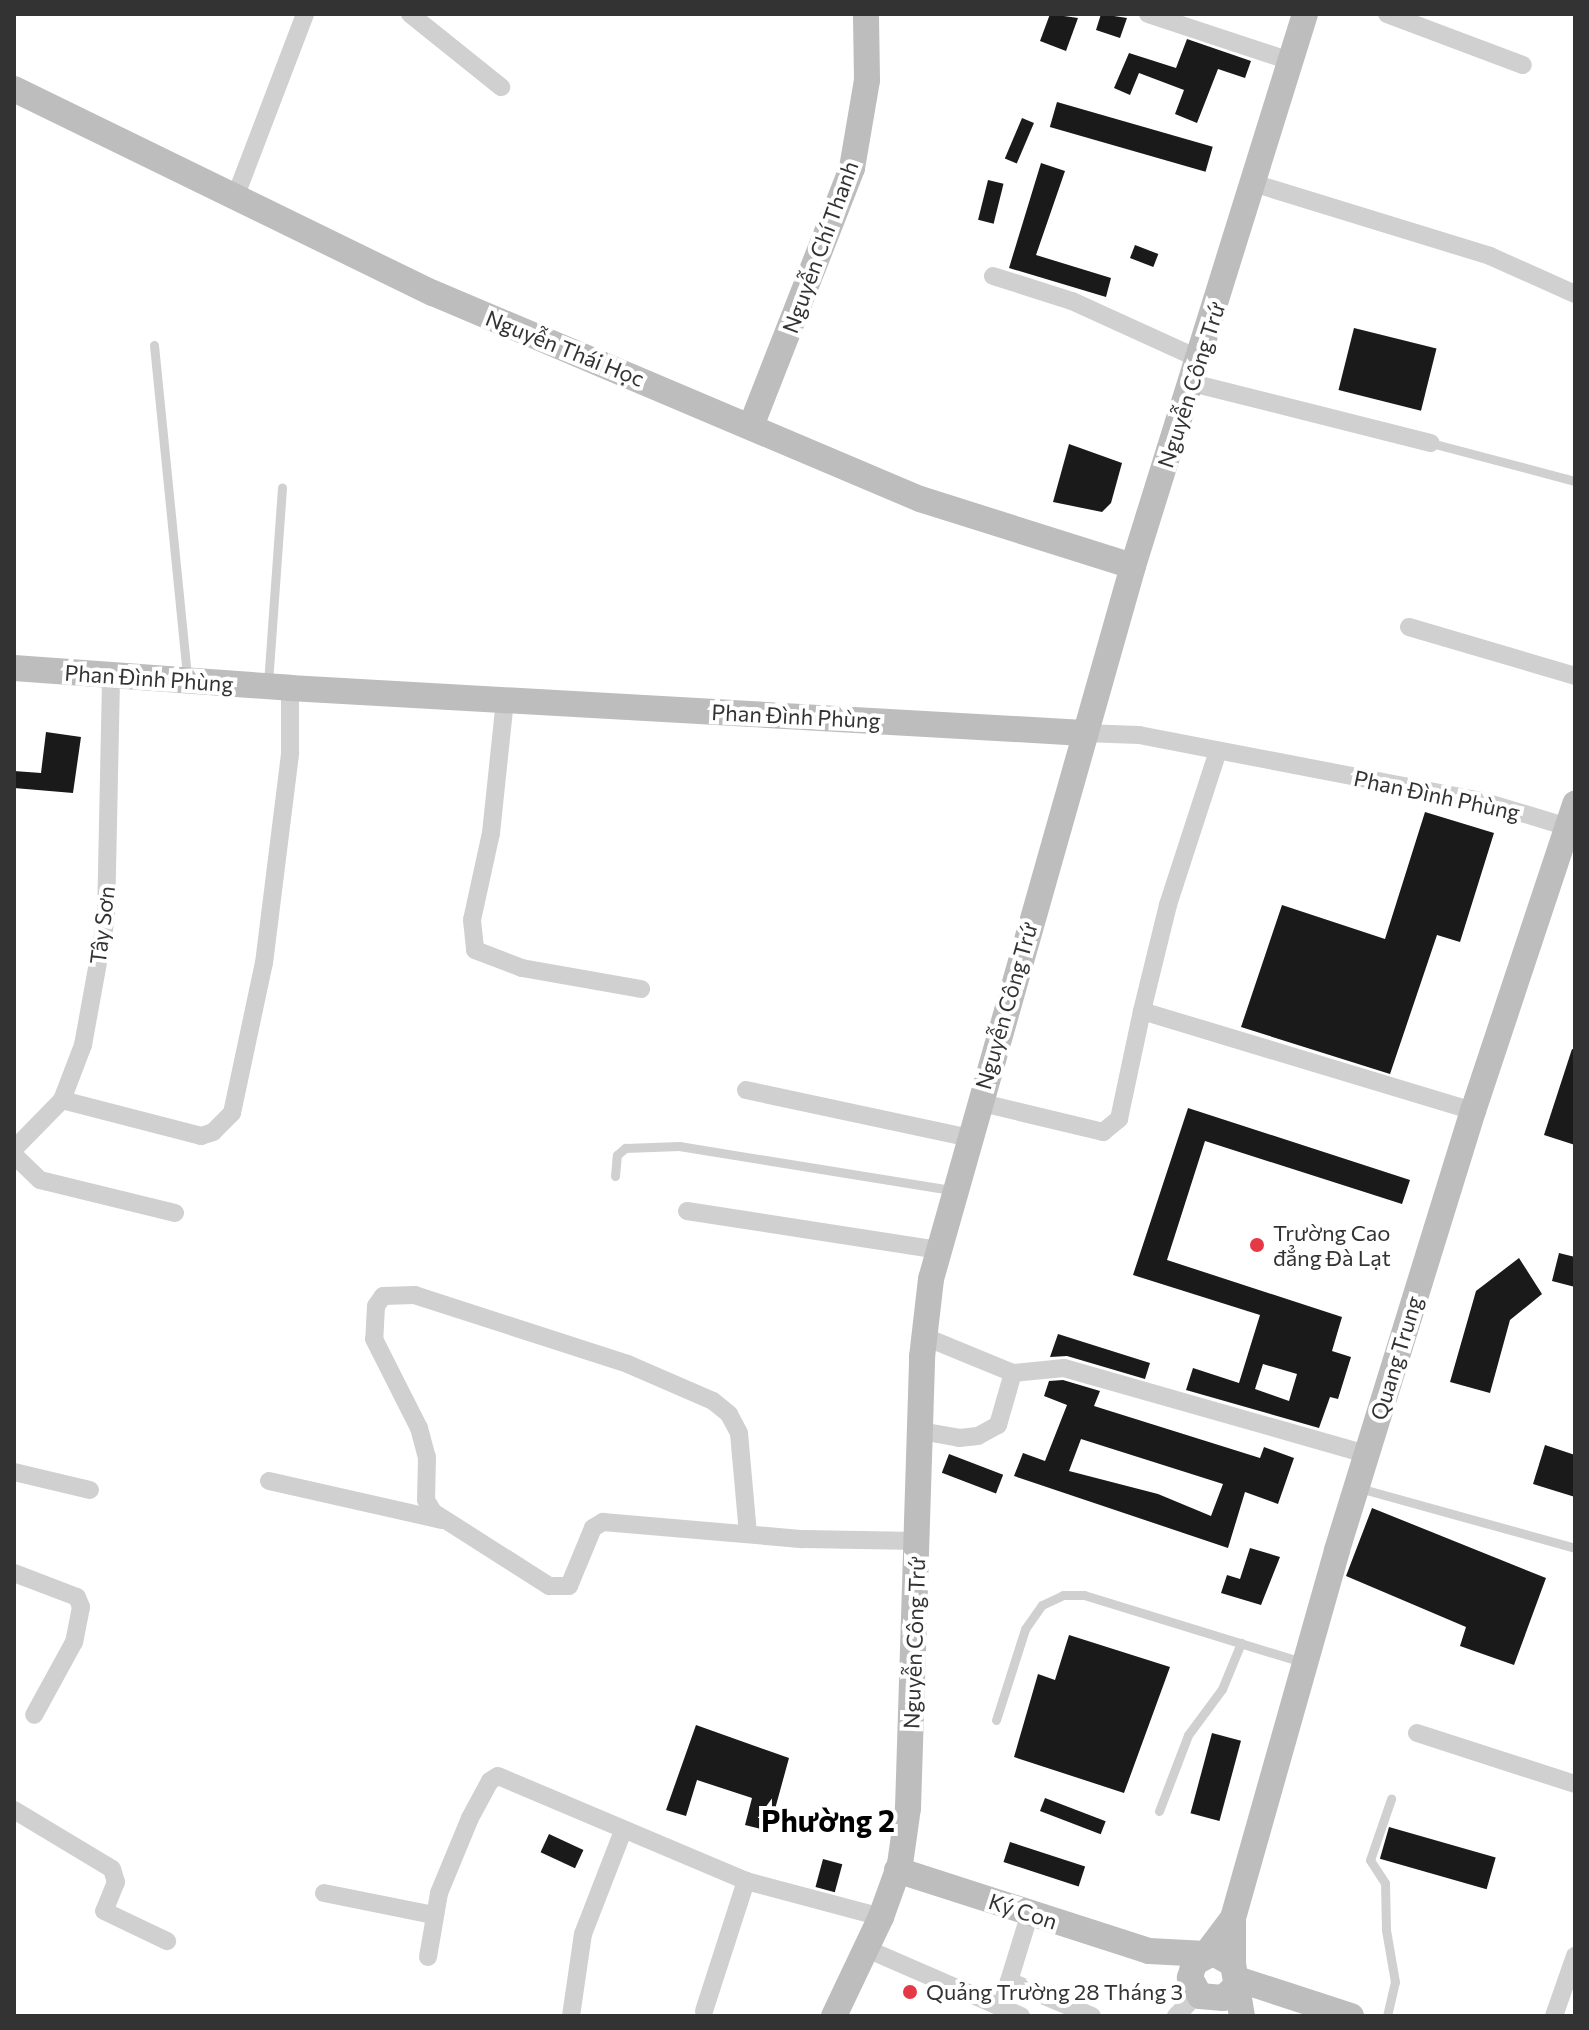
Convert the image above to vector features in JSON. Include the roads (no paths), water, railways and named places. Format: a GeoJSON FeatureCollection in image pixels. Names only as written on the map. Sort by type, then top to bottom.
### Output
{"type":"FeatureCollection","features":[{"type":"Feature","properties":{"kind":"street"},"geometry":{"type":"LineString","coordinates":[[236,195],[305,14]]}},
{"type":"Feature","properties":{"kind":"street"},"geometry":{"type":"LineString","coordinates":[[410,14],[501,87]]}},
{"type":"Feature","properties":{"kind":"street","name":"Nguyễn Chí Thanh"},"geometry":{"type":"LineString","coordinates":[[751,426],[852,168],[867,80],[866,14]]}},
{"type":"Feature","properties":{"kind":"street"},"geometry":{"type":"LineString","coordinates":[[1148,14],[1290,61]]}},
{"type":"Feature","properties":{"kind":"street","name":"Nguyễn Công Trứ"},"geometry":{"type":"LineString","coordinates":[[834,2016],[881,1917],[897,1870],[908,1808],[923,1336],[938,1250],[1133,566],[1305,14]]}},
{"type":"Feature","properties":{"kind":"street"},"geometry":{"type":"LineString","coordinates":[[1387,14],[1523,65]]}},
{"type":"Feature","properties":{"kind":"street","name":"Nguyễn Thái Học"},"geometry":{"type":"LineString","coordinates":[[14,89],[433,293],[920,499],[1133,566]]}},
{"type":"Feature","properties":{"kind":"street"},"geometry":{"type":"LineString","coordinates":[[1253,183],[1490,256],[1575,294]]}},
{"type":"Feature","properties":{"kind":"street"},"geometry":{"type":"LineString","coordinates":[[993,276],[1072,301],[1195,371],[1431,443]]}},
{"type":"Feature","properties":{"kind":"street"},"geometry":{"type":"LineString","coordinates":[[1409,627],[1575,676]]}},
{"type":"Feature","properties":{"kind":"street","name":"Phan Đình Phùng"},"geometry":{"type":"LineString","coordinates":[[14,668],[279,688],[1139,735],[1482,801],[1572,815]]}},
{"type":"Feature","properties":{"kind":"street","name":"Tây Sơn"},"geometry":{"type":"LineString","coordinates":[[14,1152],[62,1100],[83,1045],[106,919],[111,676]]}},
{"type":"Feature","properties":{"kind":"street"},"geometry":{"type":"LineString","coordinates":[[62,1100],[201,1136],[213,1132],[232,1113],[264,963],[290,753],[279,688]]}},
{"type":"Feature","properties":{"kind":"street"},"geometry":{"type":"LineString","coordinates":[[505,700],[491,833],[472,920],[475,950],[522,968],[641,989]]}},
{"type":"Feature","properties":{"kind":"street"},"geometry":{"type":"LineString","coordinates":[[978,1102],[1103,1132],[1119,1119],[1168,905],[1218,751]]}},
{"type":"Feature","properties":{"kind":"street","name":"Quang Trung"},"geometry":{"type":"LineString","coordinates":[[1242,2016],[1235,1977],[1233,1918],[1366,1454],[1473,1111],[1572,815]]}},
{"type":"Feature","properties":{"kind":"street"},"geometry":{"type":"LineString","coordinates":[[1142,1011],[1473,1111]]}},
{"type":"Feature","properties":{"kind":"street"},"geometry":{"type":"LineString","coordinates":[[746,1090],[969,1138]]}},
{"type":"Feature","properties":{"kind":"street"},"geometry":{"type":"LineString","coordinates":[[14,1152],[40,1180],[175,1213]]}},
{"type":"Feature","properties":{"kind":"street"},"geometry":{"type":"LineString","coordinates":[[687,1211],[938,1250]]}},
{"type":"Feature","properties":{"kind":"street"},"geometry":{"type":"LineString","coordinates":[[442,1520],[426,1500],[427,1457],[419,1428],[374,1339],[376,1306],[383,1296],[415,1295],[628,1364],[713,1401],[729,1414],[739,1433],[748,1534]]}},
{"type":"Feature","properties":{"kind":"street"},"geometry":{"type":"LineString","coordinates":[[923,1336],[1013,1373],[1064,1368],[1366,1454]]}},
{"type":"Feature","properties":{"kind":"street"},"geometry":{"type":"LineString","coordinates":[[921,1431],[959,1438],[978,1436],[998,1425],[1013,1373]]}},
{"type":"Feature","properties":{"kind":"street"},"geometry":{"type":"LineString","coordinates":[[14,1472],[90,1490]]}},
{"type":"Feature","properties":{"kind":"street"},"geometry":{"type":"LineString","coordinates":[[269,1481],[442,1520],[556,1589],[569,1586],[593,1528],[603,1522],[748,1534],[918,1541]]}},
{"type":"Feature","properties":{"kind":"street"},"geometry":{"type":"LineString","coordinates":[[14,1573],[77,1597],[81,1607],[74,1642],[34,1715]]}},
{"type":"Feature","properties":{"kind":"street"},"geometry":{"type":"LineString","coordinates":[[1417,1733],[1575,1784]]}},
{"type":"Feature","properties":{"kind":"street"},"geometry":{"type":"LineString","coordinates":[[428,1957],[433,1915],[470,1818],[495,1777],[746,1881],[881,1917]]}},
{"type":"Feature","properties":{"kind":"street"},"geometry":{"type":"LineString","coordinates":[[14,1810],[112,1869],[116,1882],[104,1911],[167,1941]]}},
{"type":"Feature","properties":{"kind":"street"},"geometry":{"type":"LineString","coordinates":[[571,2016],[583,1934],[623,1831]]}},
{"type":"Feature","properties":{"kind":"street","name":"Ký Con"},"geometry":{"type":"LineString","coordinates":[[897,1870],[1149,1951],[1206,1954]]}},
{"type":"Feature","properties":{"kind":"street"},"geometry":{"type":"LineString","coordinates":[[704,2011],[746,1881]]}},
{"type":"Feature","properties":{"kind":"street"},"geometry":{"type":"LineString","coordinates":[[324,1893],[433,1915]]}},
{"type":"Feature","properties":{"kind":"street"},"geometry":{"type":"LineString","coordinates":[[1001,2007],[1030,1913]]}},
{"type":"Feature","properties":{"kind":"street","name":"Quang Trung"},"geometry":{"type":"LineString","coordinates":[[1206,1954],[1233,1918]]}},
{"type":"Feature","properties":{"kind":"street"},"geometry":{"type":"LineString","coordinates":[[867,1949],[1021,2016]]}},
{"type":"Feature","properties":{"kind":"street","name":"Ký Con"},"geometry":{"type":"LineString","coordinates":[[1149,1951],[1205,2000]]}},
{"type":"Feature","properties":{"kind":"street"},"geometry":{"type":"LineString","coordinates":[[1205,2000],[1191,1970],[1206,1954],[1220,1954],[1235,1977],[1351,2016]]}},
{"type":"Feature","properties":{"kind":"street"},"geometry":{"type":"LineString","coordinates":[[1554,2016],[1575,1956]]}},
{"type":"Feature","properties":{"kind":"street"},"geometry":{"type":"LineString","coordinates":[[1176,2016],[1205,2000],[1223,1998],[1235,1977]]}},
{"type":"Feature","properties":{"kind":"street"},"geometry":{"type":"LineString","coordinates":[[1009,1981],[1092,2016]]}},
{"type":"Feature","properties":{"kind":"lane"},"geometry":{"type":"LineString","coordinates":[[154,345],[188,681]]}},
{"type":"Feature","properties":{"kind":"lane"},"geometry":{"type":"LineString","coordinates":[[1431,443],[1575,481]]}},
{"type":"Feature","properties":{"kind":"lane"},"geometry":{"type":"LineString","coordinates":[[279,688],[282,487]]}},
{"type":"Feature","properties":{"kind":"lane"},"geometry":{"type":"LineString","coordinates":[[615,1176],[617,1155],[625,1148],[679,1146],[816,1173],[955,1191]]}},
{"type":"Feature","properties":{"kind":"lane"},"geometry":{"type":"LineString","coordinates":[[1356,1487],[1575,1548]]}},
{"type":"Feature","properties":{"kind":"lane"},"geometry":{"type":"LineString","coordinates":[[996,1720],[1025,1629],[1042,1605],[1063,1595],[1084,1595],[1305,1663]]}},
{"type":"Feature","properties":{"kind":"lane"},"geometry":{"type":"LineString","coordinates":[[1159,1811],[1188,1735],[1222,1689],[1241,1643]]}},
{"type":"Feature","properties":{"kind":"lane"},"geometry":{"type":"LineString","coordinates":[[1387,2016],[1395,1982],[1386,1930],[1385,1883],[1370,1860],[1391,1799]]}},
{"type":"Feature","properties":{"kind":"place","name":"Trường Cao đẳng Đà Lạt"},"geometry":{"type":"Point","coordinates":[1257,1245]}},
{"type":"Feature","properties":{"kind":"place","name":"Quảng Trường 28 Tháng 3"},"geometry":{"type":"Point","coordinates":[910,1992]}},
{"type":"Feature","properties":{"kind":"district","name":"Phường 2"},"geometry":{"type":"Point","coordinates":[828,1820]}}]}
